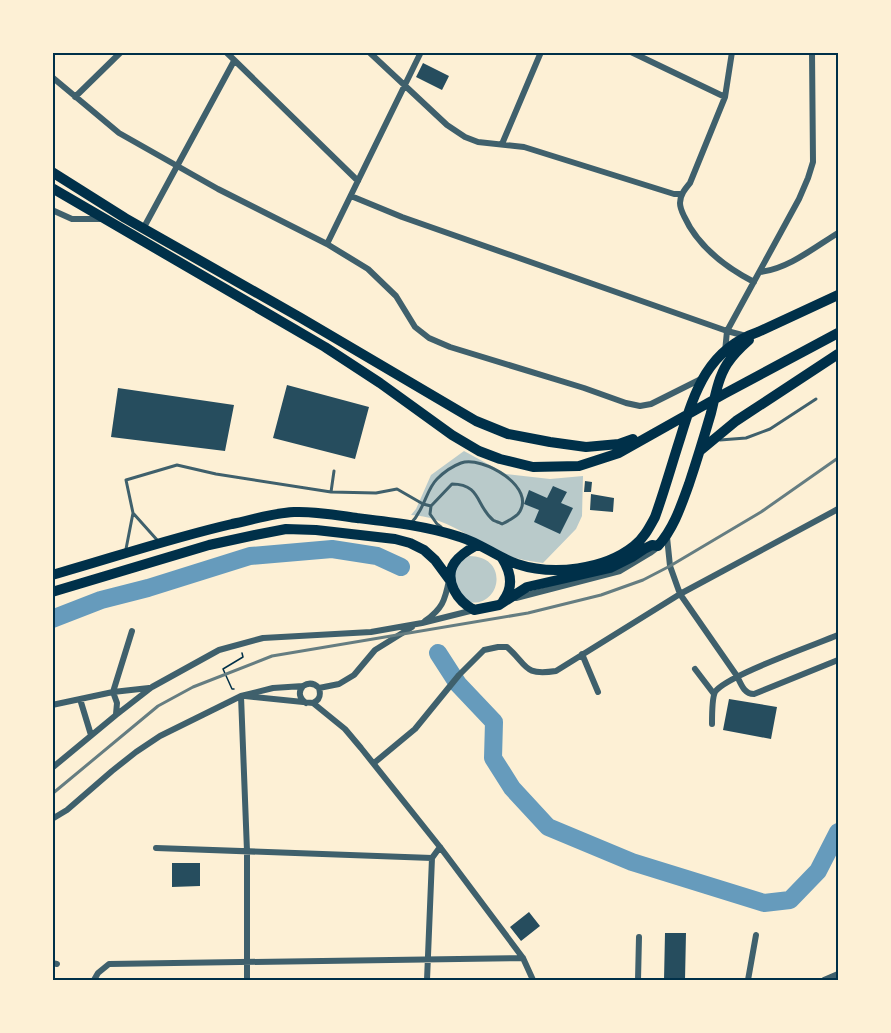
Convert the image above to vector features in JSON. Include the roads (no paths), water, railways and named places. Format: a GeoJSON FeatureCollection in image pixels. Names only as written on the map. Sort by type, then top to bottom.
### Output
{"type":"FeatureCollection","features":[{"type":"Feature","properties":{"kind":"highway"},"geometry":{"type":"LineString","coordinates":[[52,172],[143,229],[476,421],[508,434],[586,447],[619,444],[654,432]]}},
{"type":"Feature","properties":{"kind":"highway"},"geometry":{"type":"LineString","coordinates":[[52,188],[325,347],[452,435],[479,451],[533,467],[579,466],[619,453],[838,333]]}},
{"type":"Feature","properties":{"kind":"highway"},"geometry":{"type":"LineString","coordinates":[[64,589],[56,574],[206,530],[294,512],[313,512],[410,525],[460,537],[519,565],[557,571],[577,570],[599,564],[635,546],[655,517],[690,406],[701,379],[712,363],[725,350],[746,336],[838,295]]}},
{"type":"Feature","properties":{"kind":"highway"},"geometry":{"type":"LineString","coordinates":[[52,592],[209,545],[286,529],[316,530],[395,539],[410,543],[424,550],[435,560],[449,579],[459,600],[474,610],[499,605],[527,587],[610,568],[655,546],[667,537],[700,450],[726,365],[737,350],[758,332]]}},
{"type":"Feature","properties":{"kind":"highway"},"geometry":{"type":"LineString","coordinates":[[700,450],[736,421],[838,354]]}},
{"type":"Feature","properties":{"kind":"highway"},"geometry":{"type":"LineString","coordinates":[[690,406],[700,403],[709,408],[711,412]]}},
{"type":"Feature","properties":{"kind":"highway"},"geometry":{"type":"LineString","coordinates":[[206,530],[209,545]]}},
{"type":"Feature","properties":{"kind":"highway"},"geometry":{"type":"LineString","coordinates":[[449,579],[450,569],[457,559],[477,545]]}},
{"type":"Feature","properties":{"kind":"highway"},"geometry":{"type":"LineString","coordinates":[[499,605],[510,588],[511,577],[502,558]]}},
{"type":"Feature","properties":{"kind":"street"},"geometry":{"type":"LineString","coordinates":[[75,97],[122,52]]}},
{"type":"Feature","properties":{"kind":"street"},"geometry":{"type":"LineString","coordinates":[[226,52],[358,181]]}},
{"type":"Feature","properties":{"kind":"street"},"geometry":{"type":"LineString","coordinates":[[369,52],[447,124],[465,137],[478,142],[524,147],[674,194],[681,194]]}},
{"type":"Feature","properties":{"kind":"street"},"geometry":{"type":"LineString","coordinates":[[327,244],[421,52]]}},
{"type":"Feature","properties":{"kind":"street"},"geometry":{"type":"LineString","coordinates":[[502,144],[541,52]]}},
{"type":"Feature","properties":{"kind":"street"},"geometry":{"type":"LineString","coordinates":[[631,52],[725,97]]}},
{"type":"Feature","properties":{"kind":"street"},"geometry":{"type":"LineString","coordinates":[[732,52],[725,97],[690,183],[681,194],[679,206],[691,231],[709,252],[740,275],[754,282]]}},
{"type":"Feature","properties":{"kind":"street"},"geometry":{"type":"LineString","coordinates":[[726,365],[727,331],[799,199],[813,162],[812,52]]}},
{"type":"Feature","properties":{"kind":"street"},"geometry":{"type":"LineString","coordinates":[[143,229],[234,61]]}},
{"type":"Feature","properties":{"kind":"street"},"geometry":{"type":"LineString","coordinates":[[52,77],[119,134],[368,268],[396,296],[415,327],[429,338],[450,347],[584,388],[626,404],[640,406],[651,404],[701,379]]}},
{"type":"Feature","properties":{"kind":"street"},"geometry":{"type":"LineString","coordinates":[[351,196],[402,217],[746,336]]}},
{"type":"Feature","properties":{"kind":"street"},"geometry":{"type":"LineString","coordinates":[[52,210],[72,219],[107,219]]}},
{"type":"Feature","properties":{"kind":"street"},"geometry":{"type":"LineString","coordinates":[[760,272],[783,267],[838,233]]}},
{"type":"Feature","properties":{"kind":"street"},"geometry":{"type":"LineString","coordinates":[[374,763],[415,729],[459,675],[483,650],[507,647],[526,668],[540,673],[556,670],[680,594],[838,510]]}},
{"type":"Feature","properties":{"kind":"street"},"geometry":{"type":"LineString","coordinates":[[319,688],[339,684],[354,675],[375,650],[409,629],[441,614],[484,606],[620,571],[655,546],[646,533]]}},
{"type":"Feature","properties":{"kind":"street"},"geometry":{"type":"LineString","coordinates":[[667,537],[670,567],[680,594],[749,694],[838,660]]}},
{"type":"Feature","properties":{"kind":"street"},"geometry":{"type":"LineString","coordinates":[[422,623],[442,606],[446,598],[449,579]]}},
{"type":"Feature","properties":{"kind":"street"},"geometry":{"type":"LineString","coordinates":[[52,768],[152,687],[219,650],[263,638],[371,632],[422,623],[474,610]]}},
{"type":"Feature","properties":{"kind":"street"},"geometry":{"type":"LineString","coordinates":[[116,715],[117,703],[113,692],[132,631]]}},
{"type":"Feature","properties":{"kind":"street"},"geometry":{"type":"LineString","coordinates":[[712,724],[714,694],[718,689],[737,676],[838,635]]}},
{"type":"Feature","properties":{"kind":"street"},"geometry":{"type":"LineString","coordinates":[[582,654],[598,692]]}},
{"type":"Feature","properties":{"kind":"street"},"geometry":{"type":"LineString","coordinates":[[695,669],[714,694]]}},
{"type":"Feature","properties":{"kind":"street"},"geometry":{"type":"LineString","coordinates":[[52,819],[67,810],[112,771],[160,736],[241,696],[273,688],[303,686],[312,683],[319,688],[320,697],[311,703],[241,696]]}},
{"type":"Feature","properties":{"kind":"street"},"geometry":{"type":"LineString","coordinates":[[303,686],[301,699],[311,703],[345,729],[374,763],[524,958],[533,981]]}},
{"type":"Feature","properties":{"kind":"street"},"geometry":{"type":"LineString","coordinates":[[52,705],[113,692],[152,687]]}},
{"type":"Feature","properties":{"kind":"street"},"geometry":{"type":"LineString","coordinates":[[241,696],[247,851],[247,981]]}},
{"type":"Feature","properties":{"kind":"street"},"geometry":{"type":"LineString","coordinates":[[80,699],[91,735]]}},
{"type":"Feature","properties":{"kind":"street"},"geometry":{"type":"LineString","coordinates":[[156,848],[432,858]]}},
{"type":"Feature","properties":{"kind":"street"},"geometry":{"type":"LineString","coordinates":[[427,981],[432,858],[440,848]]}},
{"type":"Feature","properties":{"kind":"street"},"geometry":{"type":"LineString","coordinates":[[748,981],[756,935]]}},
{"type":"Feature","properties":{"kind":"street"},"geometry":{"type":"LineString","coordinates":[[638,981],[639,938]]}},
{"type":"Feature","properties":{"kind":"street"},"geometry":{"type":"LineString","coordinates":[[94,981],[98,973],[109,964],[524,958]]}},
{"type":"Feature","properties":{"kind":"street"},"geometry":{"type":"LineString","coordinates":[[824,981],[838,974]]}},
{"type":"Feature","properties":{"kind":"lane"},"geometry":{"type":"LineString","coordinates":[[713,440],[746,438],[770,429],[816,399]]}},
{"type":"Feature","properties":{"kind":"lane"},"geometry":{"type":"LineString","coordinates":[[410,525],[436,480],[462,463],[477,462],[502,473],[519,489],[523,498],[522,508],[517,516],[502,524],[494,520],[487,512],[473,490],[460,484],[452,484],[431,506],[430,514],[437,524],[460,537]]}},
{"type":"Feature","properties":{"kind":"lane"},"geometry":{"type":"LineString","coordinates":[[125,553],[133,513],[126,480],[177,465],[216,474],[331,492],[376,493],[397,489],[431,506]]}},
{"type":"Feature","properties":{"kind":"lane"},"geometry":{"type":"LineString","coordinates":[[331,492],[334,471]]}},
{"type":"Feature","properties":{"kind":"lane"},"geometry":{"type":"LineString","coordinates":[[133,513],[159,543]]}},
{"type":"Feature","properties":{"kind":"waterway"},"geometry":{"type":"LineString","coordinates":[[52,619],[101,600],[148,588],[250,556],[332,549],[377,556],[401,567]]}},
{"type":"Feature","properties":{"kind":"waterway"},"geometry":{"type":"LineString","coordinates":[[438,653],[458,684],[494,722],[493,758],[512,788],[548,827],[632,862],[764,903],[790,900],[818,871],[838,832]]}},
{"type":"Feature","properties":{"kind":"railway"},"geometry":{"type":"LineString","coordinates":[[52,794],[158,706],[193,687],[272,656],[528,613],[601,595],[643,580],[670,566],[761,512],[838,458]]}}]}
